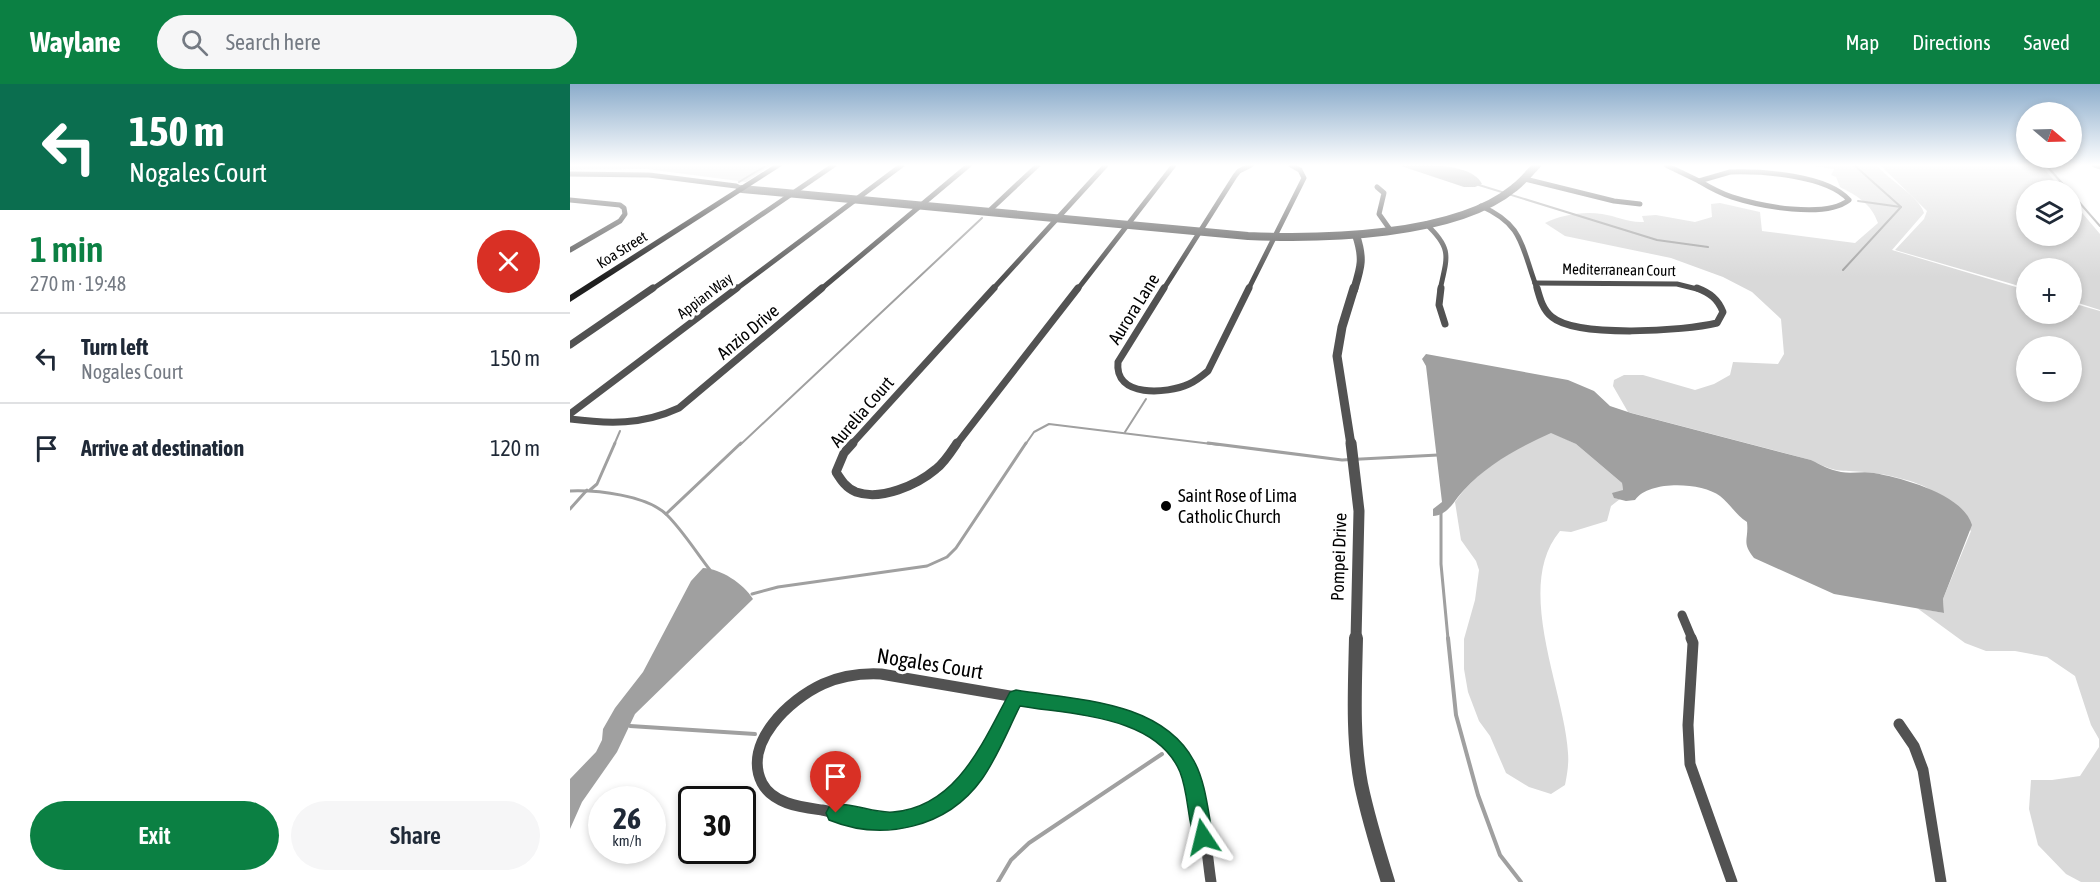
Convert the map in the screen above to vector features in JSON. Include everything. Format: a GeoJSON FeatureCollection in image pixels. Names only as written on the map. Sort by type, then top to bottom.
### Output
{"type":"FeatureCollection","features":[{"type":"Feature","properties":{"kind":"main road","name":"Koa Street"},"geometry":{"type":"LineString","coordinates":[[570,299],[721,202]]}},
{"type":"Feature","properties":{"kind":"street"},"geometry":{"type":"LineString","coordinates":[[570,250],[615,224],[625,214],[624,208],[620,205],[592,202]]}},
{"type":"Feature","properties":{"kind":"street"},"geometry":{"type":"LineString","coordinates":[[570,345],[780,202]]}},
{"type":"Feature","properties":{"kind":"street","name":"Appian Way"},"geometry":{"type":"LineString","coordinates":[[570,414],[853,202]]}},
{"type":"Feature","properties":{"kind":"street"},"geometry":{"type":"LineString","coordinates":[[881,202],[1274,238],[1356,235],[1391,231],[1426,224],[1488,202]]}},
{"type":"Feature","properties":{"kind":"street","name":"Anzio Drive"},"geometry":{"type":"LineString","coordinates":[[570,419],[628,424],[654,419],[679,408],[926,202]]}},
{"type":"Feature","properties":{"kind":"street"},"geometry":{"type":"LineString","coordinates":[[988,212],[998,202]]}},
{"type":"Feature","properties":{"kind":"street"},"geometry":{"type":"LineString","coordinates":[[1058,218],[1072,202]]}},
{"type":"Feature","properties":{"kind":"street"},"geometry":{"type":"LineString","coordinates":[[1127,225],[1145,202]]}},
{"type":"Feature","properties":{"kind":"street","name":"Aurora Lane"},"geometry":{"type":"LineString","coordinates":[[1219,202],[1118,362],[1119,376],[1132,387],[1152,391],[1173,390],[1194,383],[1204,375],[1212,364],[1292,202]]}},
{"type":"Feature","properties":{"kind":"street"},"geometry":{"type":"LineString","coordinates":[[1382,202],[1379,214],[1391,231]]}},
{"type":"Feature","properties":{"kind":"street"},"geometry":{"type":"LineString","coordinates":[[1625,202],[1640,204]]}},
{"type":"Feature","properties":{"kind":"street"},"geometry":{"type":"LineString","coordinates":[[1754,202],[1827,210],[1846,206],[1848,202]]}},
{"type":"Feature","properties":{"kind":"street","name":"Mediterranean Court"},"geometry":{"type":"LineString","coordinates":[[1481,206],[1501,215],[1517,231],[1535,283],[1543,306],[1551,317],[1564,324],[1584,329],[1702,328],[1717,323],[1724,312],[1712,295],[1677,284],[1535,283]]}},
{"type":"Feature","properties":{"kind":"street","name":"Aurelia Court"},"geometry":{"type":"LineString","coordinates":[[1058,218],[844,453],[836,472],[845,486],[867,493],[889,492],[915,484],[938,468],[1127,225]]}},
{"type":"Feature","properties":{"kind":"street"},"geometry":{"type":"LineString","coordinates":[[1426,224],[1443,241],[1445,256],[1439,318],[1444,324]]}},
{"type":"Feature","properties":{"kind":"street","name":"Pompei Drive"},"geometry":{"type":"LineString","coordinates":[[1356,235],[1362,252],[1362,264],[1342,327],[1336,356],[1355,468],[1359,511],[1353,667],[1355,731],[1366,804],[1388,882]]}},
{"type":"Feature","properties":{"kind":"street"},"geometry":{"type":"LineString","coordinates":[[1682,615],[1694,643],[1688,725],[1690,764],[1732,882]]}},
{"type":"Feature","properties":{"kind":"street","name":"Nogales Court"},"geometry":{"type":"LineString","coordinates":[[1016,698],[970,780],[942,804],[916,817],[893,822],[876,821],[788,803],[772,795],[759,776],[758,764],[762,745],[780,715],[813,689],[847,676],[881,674],[1130,718],[1147,725],[1167,738],[1182,758],[1192,779],[1211,882]]}},
{"type":"Feature","properties":{"kind":"street"},"geometry":{"type":"LineString","coordinates":[[1899,724],[1914,746],[1923,770],[1941,882]]}},
{"type":"Feature","properties":{"kind":"shaded area"},"geometry":{"type":"Polygon","coordinates":[[[1864,202],[1918,202],[1924,213],[1892,250],[2016,287],[2016,324],[2082,324],[2082,306],[2100,311],[2100,882],[2081,882],[2066,874],[2038,845],[2029,809],[2031,780],[2080,776],[2099,747],[2099,739],[2091,725],[2075,676],[2047,657],[2015,651],[1986,651],[1965,643],[1917,608],[1944,613],[1943,599],[1971,531],[1937,495],[1918,484],[1880,474],[1832,469],[1811,460],[1628,412],[1613,386],[1614,380],[1624,375],[1643,375],[1695,390],[1714,384],[1730,375],[1733,362],[1778,364],[1784,354],[1781,319],[1752,292],[1723,277],[1671,258],[1565,236],[1545,223],[1580,213],[1595,213],[1638,222],[1644,222],[1642,216],[1656,215],[1695,222],[1712,217],[1711,204],[1720,203],[1760,212],[1762,231],[1855,243],[1878,223],[1872,210],[1864,202]]]}},
{"type":"Feature","properties":{"kind":"shaded area"},"geometry":{"type":"Polygon","coordinates":[[[1918,202],[2016,202],[2016,246],[2082,246],[2082,213],[2100,234],[2100,310],[2082,304],[2082,258],[2016,258],[2016,285],[1895,250],[1924,219],[1927,211],[1918,202]]]}},
{"type":"Feature","properties":{"kind":"shaded area"},"geometry":{"type":"Polygon","coordinates":[[[1426,354],[1568,380],[1594,391],[1610,406],[1631,413],[1811,460],[1837,471],[1886,475],[1915,483],[1944,496],[1957,504],[1972,525],[1943,599],[1944,613],[1834,594],[1754,558],[1747,544],[1747,522],[1720,496],[1711,491],[1676,485],[1652,489],[1635,500],[1626,501],[1614,498],[1612,493],[1623,490],[1622,483],[1576,444],[1551,433],[1494,464],[1473,481],[1447,510],[1433,516],[1433,509],[1442,502],[1426,366],[1422,359],[1426,354]]]}},
{"type":"Feature","properties":{"kind":"shaded area"},"geometry":{"type":"Polygon","coordinates":[[[1551,432],[1576,444],[1622,483],[1623,490],[1614,498],[1620,499],[1611,506],[1607,521],[1571,532],[1560,531],[1547,554],[1541,581],[1541,610],[1545,640],[1565,728],[1568,757],[1565,785],[1551,794],[1529,787],[1506,773],[1490,736],[1479,721],[1468,692],[1464,669],[1464,639],[1475,600],[1479,570],[1476,561],[1461,540],[1455,502],[1474,479],[1498,461],[1551,432]]]}},
{"type":"Feature","properties":{"kind":"shaded area"},"geometry":{"type":"Polygon","coordinates":[[[703,568],[717,571],[744,588],[753,599],[635,714],[617,752],[593,786],[588,786],[588,793],[570,829],[570,779],[596,752],[602,740],[603,729],[615,708],[643,672],[691,581],[703,568]]]}},
{"type":"Feature","properties":{"kind":"waterway"},"geometry":{"type":"LineString","coordinates":[[1535,202],[1657,240],[1708,247]]}},
{"type":"Feature","properties":{"kind":"waterway"},"geometry":{"type":"LineString","coordinates":[[1867,202],[1901,207]]}},
{"type":"Feature","properties":{"kind":"waterway"},"geometry":{"type":"LineString","coordinates":[[1896,202],[1901,207]]}},
{"type":"Feature","properties":{"kind":"waterway"},"geometry":{"type":"LineString","coordinates":[[2082,205],[2100,226]]}},
{"type":"Feature","properties":{"kind":"waterway"},"geometry":{"type":"LineString","coordinates":[[1843,270],[1901,207]]}},
{"type":"Feature","properties":{"kind":"waterway"},"geometry":{"type":"LineString","coordinates":[[740,445],[982,218]]}},
{"type":"Feature","properties":{"kind":"waterway"},"geometry":{"type":"LineString","coordinates":[[1125,432],[1146,399]]}},
{"type":"Feature","properties":{"kind":"waterway"},"geometry":{"type":"LineString","coordinates":[[1025,445],[1034,432],[1049,424],[1220,445]]}},
{"type":"Feature","properties":{"kind":"waterway"},"geometry":{"type":"LineString","coordinates":[[614,445],[620,431]]}},
{"type":"Feature","properties":{"kind":"waterway"},"geometry":{"type":"LineString","coordinates":[[590,490],[597,484],[615,443]]}},
{"type":"Feature","properties":{"kind":"waterway"},"geometry":{"type":"LineString","coordinates":[[666,514],[741,443]]}},
{"type":"Feature","properties":{"kind":"waterway"},"geometry":{"type":"LineString","coordinates":[[752,594],[778,587],[927,566],[947,557],[956,548],[1026,443]]}},
{"type":"Feature","properties":{"kind":"waterway"},"geometry":{"type":"LineString","coordinates":[[1208,443],[1342,460],[1438,455]]}},
{"type":"Feature","properties":{"kind":"waterway"},"geometry":{"type":"LineString","coordinates":[[570,491],[586,492]]}},
{"type":"Feature","properties":{"kind":"waterway"},"geometry":{"type":"LineString","coordinates":[[570,509],[586,492]]}},
{"type":"Feature","properties":{"kind":"waterway"},"geometry":{"type":"LineString","coordinates":[[586,492],[635,498],[658,508],[678,528],[710,570]]}},
{"type":"Feature","properties":{"kind":"waterway"},"geometry":{"type":"LineString","coordinates":[[1441,511],[1441,564],[1448,639]]}},
{"type":"Feature","properties":{"kind":"waterway"},"geometry":{"type":"LineString","coordinates":[[1448,638],[1456,715],[1478,795],[1500,855],[1521,882]]}},
{"type":"Feature","properties":{"kind":"waterway"},"geometry":{"type":"LineString","coordinates":[[630,726],[755,734]]}},
{"type":"Feature","properties":{"kind":"waterway"},"geometry":{"type":"LineString","coordinates":[[998,882],[1011,860],[1029,843],[1162,754]]}},
{"type":"Feature","properties":{"kind":"place","name":"Saint Rose of Lima Catholic Church"},"geometry":{"type":"Point","coordinates":[1166,506]}},
{"type":"Feature","properties":{"kind":"route"},"geometry":{"type":"LineString","coordinates":[[836,813],[893,822],[916,817],[942,804],[962,788],[976,772],[1016,698],[1115,714],[1147,725],[1167,738],[1182,758],[1192,779],[1203,837]]}}]}
